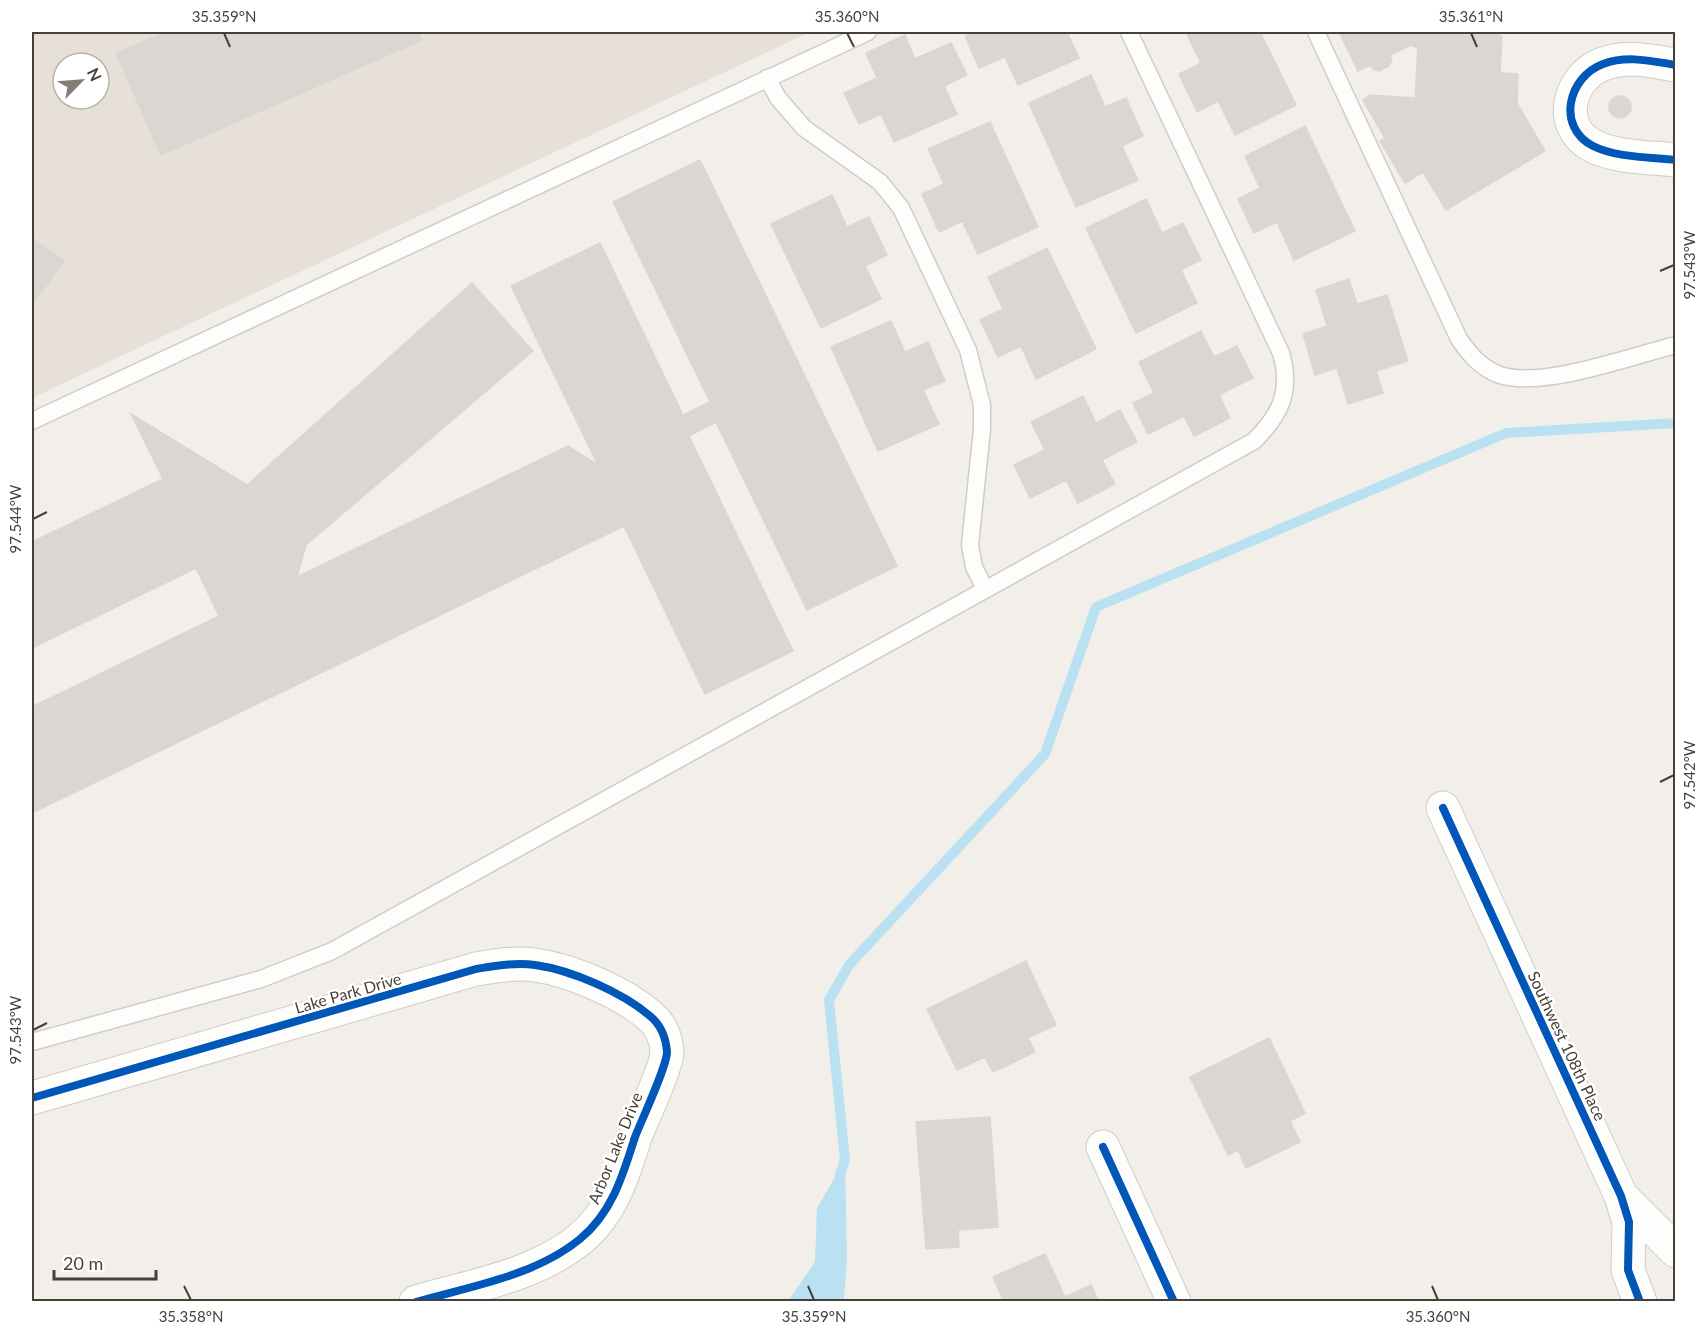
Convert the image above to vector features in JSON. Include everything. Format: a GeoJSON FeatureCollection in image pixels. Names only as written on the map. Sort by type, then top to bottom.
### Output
{"type":"FeatureCollection","features":[{"type":"Feature","properties":{"kind":"street"},"geometry":{"type":"LineString","coordinates":[[1658,52],[1621,59],[1587,71],[1575,85],[1570,105],[1571,122],[1583,139],[1594,146],[1621,153],[1676,160]]}},
{"type":"Feature","properties":{"kind":"street","name":"Southwest 108th Place"},"geometry":{"type":"LineString","coordinates":[[1443,808],[1621,1196],[1629,1222],[1628,1269],[1640,1302]]}},
{"type":"Feature","properties":{"kind":"street","name":"Lake Park Drive"},"geometry":{"type":"LineString","coordinates":[[32,1098],[476,969],[503,965],[533,964],[582,978],[651,1016],[660,1029]]}},
{"type":"Feature","properties":{"kind":"street","name":"Arbor Lake Drive"},"geometry":{"type":"LineString","coordinates":[[416,1302],[535,1266],[580,1240],[598,1222],[613,1198],[648,1101],[663,1071],[667,1056],[660,1029]]}},
{"type":"Feature","properties":{"kind":"street"},"geometry":{"type":"LineString","coordinates":[[1103,1147],[1174,1302]]}},
{"type":"Feature","properties":{"kind":"street","name":"Southwest 108th Place"},"geometry":{"type":"LineString","coordinates":[[1621,1196],[1676,1251]]}},
{"type":"Feature","properties":{"kind":"lane"},"geometry":{"type":"LineString","coordinates":[[32,421],[868,32]]}},
{"type":"Feature","properties":{"kind":"lane"},"geometry":{"type":"LineString","coordinates":[[32,1042],[261,979],[332,951],[1254,441],[1276,416],[1286,387],[1286,371],[1281,353],[1129,32]]}},
{"type":"Feature","properties":{"kind":"lane"},"geometry":{"type":"LineString","coordinates":[[1316,32],[1458,339],[1473,359],[1501,375],[1536,376],[1565,374],[1676,345]]}},
{"type":"Feature","properties":{"kind":"lane"},"geometry":{"type":"LineString","coordinates":[[767,78],[783,105],[804,128],[880,182],[901,208],[968,350],[982,405],[982,429],[970,544],[974,567],[985,588]]}},
{"type":"Feature","properties":{"kind":"shaded area"},"geometry":{"type":"Polygon","coordinates":[[[32,32],[810,32],[32,398],[32,32]]]}},
{"type":"Feature","properties":{"kind":"water"},"geometry":{"type":"Polygon","coordinates":[[[845,1160],[847,1259],[843,1301],[788,1301],[815,1262],[817,1208],[845,1160]]]}},
{"type":"Feature","properties":{"kind":"building"},"geometry":{"type":"Polygon","coordinates":[[[166,32],[418,32],[422,40],[161,155],[116,53],[166,32]]]}},
{"type":"Feature","properties":{"kind":"building"},"geometry":{"type":"Polygon","coordinates":[[[976,32],[1067,32],[1079,58],[1018,85],[1005,57],[979,68],[965,36],[976,32]]]}},
{"type":"Feature","properties":{"kind":"building"},"geometry":{"type":"Polygon","coordinates":[[[1186,32],[1260,32],[1296,105],[1235,135],[1218,101],[1197,112],[1179,74],[1201,63],[1186,32]]]}},
{"type":"Feature","properties":{"kind":"building"},"geometry":{"type":"Polygon","coordinates":[[[1339,32],[1493,32],[1502,37],[1500,73],[1518,74],[1517,103],[1545,151],[1446,210],[1423,172],[1405,183],[1380,141],[1385,138],[1363,100],[1370,95],[1415,98],[1418,48],[1411,45],[1390,55],[1392,60],[1389,66],[1379,71],[1370,65],[1358,71],[1339,32]]]}},
{"type":"Feature","properties":{"kind":"building"},"geometry":{"type":"Polygon","coordinates":[[[905,35],[915,59],[951,43],[967,75],[944,86],[957,114],[894,142],[881,114],[859,124],[844,93],[877,78],[866,53],[905,35]]]}},
{"type":"Feature","properties":{"kind":"building"},"geometry":{"type":"Polygon","coordinates":[[[1091,75],[1105,107],[1126,98],[1143,136],[1122,146],[1138,180],[1076,207],[1029,103],[1091,75]]]}},
{"type":"Feature","properties":{"kind":"building"},"geometry":{"type":"Polygon","coordinates":[[[1620,96],[1628,99],[1631,107],[1628,115],[1620,118],[1612,115],[1609,107],[1612,99],[1620,96]]]}},
{"type":"Feature","properties":{"kind":"building"},"geometry":{"type":"Polygon","coordinates":[[[990,122],[1038,227],[978,254],[962,221],[939,232],[922,194],[944,184],[928,149],[990,122]]]}},
{"type":"Feature","properties":{"kind":"building"},"geometry":{"type":"Polygon","coordinates":[[[1305,126],[1355,231],[1294,260],[1277,222],[1254,233],[1238,199],[1260,188],[1245,156],[1305,126]]]}},
{"type":"Feature","properties":{"kind":"building"},"geometry":{"type":"Polygon","coordinates":[[[700,160],[897,566],[807,610],[716,422],[689,436],[793,651],[705,694],[624,526],[32,813],[32,707],[219,616],[196,568],[32,648],[32,542],[163,479],[131,414],[247,485],[472,283],[533,351],[306,545],[297,577],[568,446],[598,465],[511,286],[600,243],[683,415],[710,402],[613,202],[700,160]]]}},
{"type":"Feature","properties":{"kind":"building"},"geometry":{"type":"Polygon","coordinates":[[[832,195],[847,227],[869,217],[887,255],[865,266],[881,299],[821,328],[771,224],[832,195]]]}},
{"type":"Feature","properties":{"kind":"building"},"geometry":{"type":"Polygon","coordinates":[[[1146,199],[1162,233],[1183,223],[1201,260],[1181,270],[1197,303],[1136,333],[1086,228],[1146,199]]]}},
{"type":"Feature","properties":{"kind":"building"},"geometry":{"type":"Polygon","coordinates":[[[32,238],[64,261],[32,305],[32,238]]]}},
{"type":"Feature","properties":{"kind":"building"},"geometry":{"type":"Polygon","coordinates":[[[1047,248],[1096,349],[1036,379],[1021,346],[998,357],[980,320],[1003,309],[988,277],[1047,248]]]}},
{"type":"Feature","properties":{"kind":"building"},"geometry":{"type":"Polygon","coordinates":[[[1349,279],[1357,304],[1387,295],[1408,361],[1376,371],[1383,393],[1348,404],[1337,368],[1315,375],[1303,334],[1327,326],[1316,290],[1349,279]]]}},
{"type":"Feature","properties":{"kind":"building"},"geometry":{"type":"Polygon","coordinates":[[[891,321],[905,352],[928,342],[945,381],[923,390],[939,424],[878,451],[831,347],[891,321]]]}},
{"type":"Feature","properties":{"kind":"building"},"geometry":{"type":"Polygon","coordinates":[[[1201,331],[1214,357],[1237,346],[1253,378],[1219,395],[1230,418],[1194,436],[1184,416],[1148,434],[1133,403],[1154,393],[1139,362],[1201,331]]]}},
{"type":"Feature","properties":{"kind":"building"},"geometry":{"type":"Polygon","coordinates":[[[1083,396],[1096,423],[1120,410],[1137,442],[1102,460],[1115,484],[1078,503],[1066,480],[1030,498],[1014,465],[1045,450],[1031,422],[1083,396]]]}},
{"type":"Feature","properties":{"kind":"building"},"geometry":{"type":"Polygon","coordinates":[[[1026,961],[1056,1025],[1028,1038],[1035,1052],[993,1072],[985,1057],[957,1070],[927,1009],[1026,961]]]}},
{"type":"Feature","properties":{"kind":"building"},"geometry":{"type":"Polygon","coordinates":[[[1269,1038],[1305,1113],[1290,1121],[1300,1142],[1246,1168],[1238,1150],[1228,1155],[1190,1077],[1269,1038]]]}},
{"type":"Feature","properties":{"kind":"building"},"geometry":{"type":"Polygon","coordinates":[[[990,1117],[998,1227],[958,1230],[959,1247],[926,1249],[916,1122],[990,1117]]]}},
{"type":"Feature","properties":{"kind":"building"},"geometry":{"type":"Polygon","coordinates":[[[1045,1254],[1065,1297],[1091,1285],[1099,1302],[1004,1302],[993,1277],[1045,1254]]]}},
{"type":"Feature","properties":{"kind":"waterway"},"geometry":{"type":"LineString","coordinates":[[840,1174],[845,1160],[829,1000],[849,965],[1045,754],[1096,607],[1506,433],[1676,423]]}},
{"type":"Feature","properties":{"kind":"cycle path"},"geometry":{"type":"LineString","coordinates":[[1676,65],[1630,59],[1603,64],[1591,70],[1581,80],[1571,103],[1574,127],[1581,138],[1593,146],[1623,155],[1676,160]]}},
{"type":"Feature","properties":{"kind":"cycle path"},"geometry":{"type":"LineString","coordinates":[[1443,808],[1621,1196],[1629,1222],[1628,1270],[1640,1302]]}},
{"type":"Feature","properties":{"kind":"cycle path"},"geometry":{"type":"LineString","coordinates":[[32,1098],[476,969],[513,964],[549,968],[596,983],[650,1016],[664,1037],[666,1059],[621,1179],[608,1205],[591,1229],[562,1252],[523,1271],[416,1302]]}},
{"type":"Feature","properties":{"kind":"cycle path"},"geometry":{"type":"LineString","coordinates":[[1103,1147],[1174,1302]]}}]}
